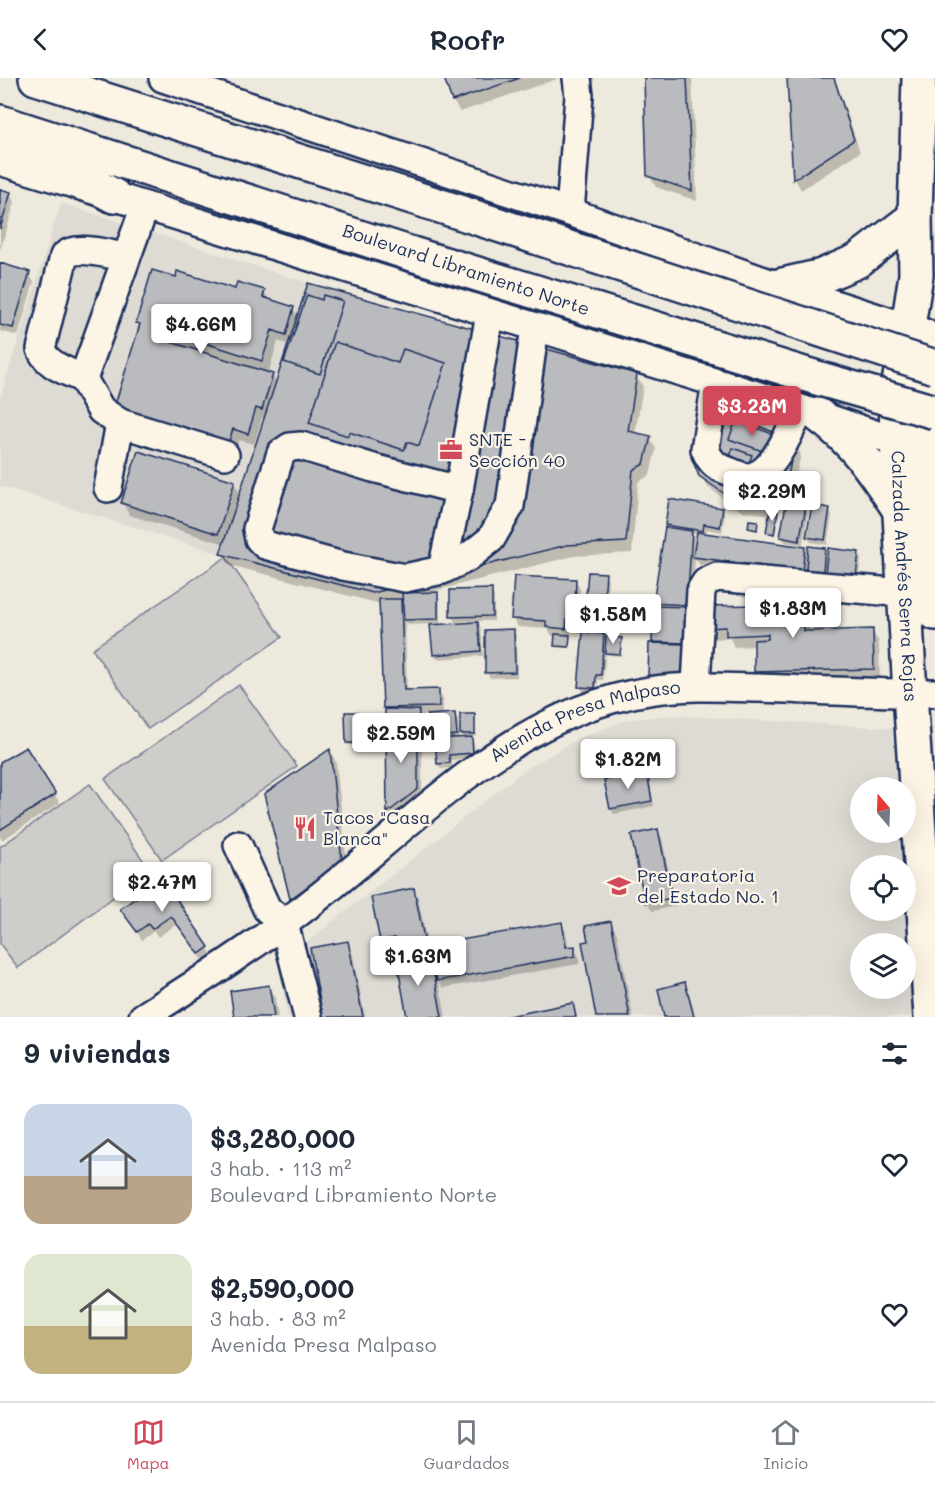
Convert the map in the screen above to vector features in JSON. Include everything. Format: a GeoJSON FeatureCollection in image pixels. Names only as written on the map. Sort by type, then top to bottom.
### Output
{"type":"FeatureCollection","features":[{"type":"Feature","properties":{"kind":"main road"},"geometry":{"type":"LineString","coordinates":[[36,78],[428,202],[924,348]]}},
{"type":"Feature","properties":{"kind":"main road","name":"Calzada Andrés Serra Rojas"},"geometry":{"type":"LineString","coordinates":[[919,78],[915,217],[916,275],[924,348],[926,409],[919,449],[921,504],[935,613]]}},
{"type":"Feature","properties":{"kind":"main road","name":"Boulevard Libramiento Norte"},"geometry":{"type":"LineString","coordinates":[[0,122],[412,254],[806,375],[935,412]]}},
{"type":"Feature","properties":{"kind":"main road"},"geometry":{"type":"LineString","coordinates":[[0,134],[129,201]]}},
{"type":"Feature","properties":{"kind":"main road"},"geometry":{"type":"LineString","coordinates":[[778,286],[822,276],[857,261],[915,217]]}},
{"type":"Feature","properties":{"kind":"main road"},"geometry":{"type":"LineString","coordinates":[[809,412],[839,430],[856,448],[921,504]]}},
{"type":"Feature","properties":{"kind":"main road","name":"Calzada Andrés Serra Rojas"},"geometry":{"type":"LineString","coordinates":[[921,504],[904,593],[922,693],[932,1017]]}},
{"type":"Feature","properties":{"kind":"street"},"geometry":{"type":"LineString","coordinates":[[570,212],[579,96],[578,78]]}},
{"type":"Feature","properties":{"kind":"street"},"geometry":{"type":"LineString","coordinates":[[177,80],[570,212],[778,286],[924,348]]}},
{"type":"Feature","properties":{"kind":"street"},"geometry":{"type":"LineString","coordinates":[[0,161],[809,412],[919,449]]}},
{"type":"Feature","properties":{"kind":"street"},"geometry":{"type":"LineString","coordinates":[[83,379],[126,258],[129,201]]}},
{"type":"Feature","properties":{"kind":"street"},"geometry":{"type":"LineString","coordinates":[[126,258],[76,249],[64,256],[41,349],[44,357],[83,379],[101,410],[120,423],[225,455]]}},
{"type":"Feature","properties":{"kind":"street"},"geometry":{"type":"LineString","coordinates":[[442,570],[459,490],[490,313]]}},
{"type":"Feature","properties":{"kind":"street"},"geometry":{"type":"LineString","coordinates":[[459,490],[373,468],[301,446],[290,447],[281,453],[257,529],[259,539],[265,545],[343,566],[405,578],[442,570],[467,558],[491,539],[510,506],[535,327]]}},
{"type":"Feature","properties":{"kind":"street"},"geometry":{"type":"LineString","coordinates":[[716,383],[705,449],[715,466],[747,478],[760,474],[772,463],[809,412]]}},
{"type":"Feature","properties":{"kind":"street"},"geometry":{"type":"LineString","coordinates":[[108,488],[120,423]]}},
{"type":"Feature","properties":{"kind":"street"},"geometry":{"type":"LineString","coordinates":[[696,686],[701,590],[706,582],[717,577],[904,593]]}},
{"type":"Feature","properties":{"kind":"street","name":"Avenida Presa Malpaso"},"geometry":{"type":"LineString","coordinates":[[143,1017],[284,923],[479,766],[522,738],[570,713],[610,699],[650,690],[696,686],[922,693]]}},
{"type":"Feature","properties":{"kind":"street"},"geometry":{"type":"LineString","coordinates":[[238,845],[267,909],[284,923],[308,1017]]}},
{"type":"Feature","properties":{"kind":"shaded area"},"geometry":{"type":"Polygon","coordinates":[[[61,203],[308,283],[220,554],[0,486],[0,398],[61,203]]]}},
{"type":"Feature","properties":{"kind":"shaded area"},"geometry":{"type":"Polygon","coordinates":[[[226,557],[282,637],[148,729],[92,649],[226,557]]]}},
{"type":"Feature","properties":{"kind":"shaded area"},"geometry":{"type":"Polygon","coordinates":[[[239,685],[297,766],[162,860],[105,779],[239,685]]]}},
{"type":"Feature","properties":{"kind":"shaded area","name":"Preparatoria del Estado No. 1"},"geometry":{"type":"Polygon","coordinates":[[[669,715],[892,728],[896,777],[850,777],[850,843],[901,843],[902,855],[850,855],[850,921],[907,921],[908,933],[850,933],[850,999],[914,999],[915,1017],[288,1017],[278,965],[523,771],[579,738],[627,720],[669,715]]]}},
{"type":"Feature","properties":{"kind":"shaded area"},"geometry":{"type":"Polygon","coordinates":[[[90,784],[150,870],[18,968],[0,944],[0,847],[90,784]]]}},
{"type":"Feature","properties":{"kind":"building"},"geometry":{"type":"Polygon","coordinates":[[[444,78],[520,78],[452,101],[444,78]]]}},
{"type":"Feature","properties":{"kind":"building"},"geometry":{"type":"Polygon","coordinates":[[[644,78],[687,78],[692,191],[647,176],[644,78]]]}},
{"type":"Feature","properties":{"kind":"building"},"geometry":{"type":"Polygon","coordinates":[[[787,78],[834,78],[854,140],[793,180],[787,78]]]}},
{"type":"Feature","properties":{"kind":"building"},"geometry":{"type":"Polygon","coordinates":[[[0,189],[11,192],[0,229],[0,189]]]}},
{"type":"Feature","properties":{"kind":"building"},"geometry":{"type":"Polygon","coordinates":[[[0,263],[30,272],[13,328],[0,325],[0,263]]]}},
{"type":"Feature","properties":{"kind":"building"},"geometry":{"type":"Polygon","coordinates":[[[152,270],[176,277],[177,271],[235,289],[237,282],[265,290],[263,297],[294,307],[286,335],[272,330],[262,361],[164,330],[161,339],[273,374],[262,410],[256,408],[248,434],[233,429],[228,444],[114,408],[140,324],[136,323],[152,270]]]}},
{"type":"Feature","properties":{"kind":"building","name":"SNTE - Sección 40"},"geometry":{"type":"Polygon","coordinates":[[[308,283],[637,374],[628,431],[651,436],[644,464],[633,470],[626,542],[567,545],[373,593],[220,554],[308,283]]]}},
{"type":"Feature","properties":{"kind":"building"},"geometry":{"type":"Polygon","coordinates":[[[307,295],[322,300],[323,295],[343,301],[320,374],[284,362],[307,295]]]}},
{"type":"Feature","properties":{"kind":"building"},"geometry":{"type":"Polygon","coordinates":[[[335,342],[398,363],[403,349],[446,363],[419,446],[407,442],[404,450],[349,432],[348,436],[309,423],[335,342]]]}},
{"type":"Feature","properties":{"kind":"building"},"geometry":{"type":"Polygon","coordinates":[[[699,401],[795,441],[789,471],[769,505],[733,500],[699,476],[691,457],[699,401]]]}},
{"type":"Feature","properties":{"kind":"building"},"geometry":{"type":"Polygon","coordinates":[[[736,420],[775,435],[768,453],[729,439],[736,420]]]}},
{"type":"Feature","properties":{"kind":"building"},"geometry":{"type":"Polygon","coordinates":[[[733,448],[752,455],[745,474],[726,467],[733,448]]]}},
{"type":"Feature","properties":{"kind":"building"},"geometry":{"type":"Polygon","coordinates":[[[138,451],[235,481],[218,534],[121,503],[138,451]]]}},
{"type":"Feature","properties":{"kind":"building"},"geometry":{"type":"Polygon","coordinates":[[[791,478],[811,481],[808,503],[788,500],[791,478]]]}},
{"type":"Feature","properties":{"kind":"building"},"geometry":{"type":"Polygon","coordinates":[[[669,499],[723,508],[720,527],[704,524],[703,531],[665,525],[669,499]]]}},
{"type":"Feature","properties":{"kind":"building"},"geometry":{"type":"Polygon","coordinates":[[[786,504],[806,507],[799,541],[780,537],[786,504]]]}},
{"type":"Feature","properties":{"kind":"building"},"geometry":{"type":"Polygon","coordinates":[[[812,505],[830,508],[825,540],[806,537],[812,505]]]}},
{"type":"Feature","properties":{"kind":"building"},"geometry":{"type":"Polygon","coordinates":[[[770,511],[778,512],[774,534],[766,532],[770,511]]]}},
{"type":"Feature","properties":{"kind":"building"},"geometry":{"type":"Polygon","coordinates":[[[749,520],[758,521],[757,530],[748,528],[749,520]]]}},
{"type":"Feature","properties":{"kind":"building"},"geometry":{"type":"Polygon","coordinates":[[[665,527],[692,531],[687,605],[653,603],[665,527]]]}},
{"type":"Feature","properties":{"kind":"building"},"geometry":{"type":"Polygon","coordinates":[[[697,532],[805,547],[802,571],[693,557],[697,532]]]}},
{"type":"Feature","properties":{"kind":"building"},"geometry":{"type":"Polygon","coordinates":[[[808,546],[825,548],[822,581],[805,579],[808,546]]]}},
{"type":"Feature","properties":{"kind":"building"},"geometry":{"type":"Polygon","coordinates":[[[828,548],[859,552],[856,576],[825,572],[828,548]]]}},
{"type":"Feature","properties":{"kind":"building"},"geometry":{"type":"Polygon","coordinates":[[[588,572],[606,573],[602,629],[583,628],[588,572]]]}},
{"type":"Feature","properties":{"kind":"building"},"geometry":{"type":"Polygon","coordinates":[[[514,576],[576,579],[575,606],[568,606],[566,629],[546,627],[546,621],[511,619],[514,576]]]}},
{"type":"Feature","properties":{"kind":"building"},"geometry":{"type":"Polygon","coordinates":[[[492,589],[492,616],[450,617],[450,590],[492,589]]]}},
{"type":"Feature","properties":{"kind":"building"},"geometry":{"type":"Polygon","coordinates":[[[438,592],[438,619],[404,620],[402,593],[438,592]]]}},
{"type":"Feature","properties":{"kind":"building"},"geometry":{"type":"Polygon","coordinates":[[[379,599],[401,599],[404,690],[439,689],[439,707],[383,708],[379,599]]]}},
{"type":"Feature","properties":{"kind":"building"},"geometry":{"type":"Polygon","coordinates":[[[803,604],[804,631],[873,629],[874,669],[754,672],[754,640],[768,639],[768,634],[726,636],[726,627],[706,628],[705,606],[803,604]]]}},
{"type":"Feature","properties":{"kind":"building"},"geometry":{"type":"Polygon","coordinates":[[[653,606],[688,607],[687,643],[652,642],[653,606]]]}},
{"type":"Feature","properties":{"kind":"building"},"geometry":{"type":"Polygon","coordinates":[[[478,622],[481,651],[433,655],[430,625],[478,622]]]}},
{"type":"Feature","properties":{"kind":"building"},"geometry":{"type":"Polygon","coordinates":[[[514,629],[515,672],[485,673],[485,630],[514,629]]]}},
{"type":"Feature","properties":{"kind":"building"},"geometry":{"type":"Polygon","coordinates":[[[583,632],[604,634],[601,675],[596,675],[595,688],[578,687],[583,632]]]}},
{"type":"Feature","properties":{"kind":"building"},"geometry":{"type":"Polygon","coordinates":[[[555,634],[570,635],[569,647],[554,646],[555,634]]]}},
{"type":"Feature","properties":{"kind":"building"},"geometry":{"type":"Polygon","coordinates":[[[606,636],[622,638],[620,654],[605,653],[606,636]]]}},
{"type":"Feature","properties":{"kind":"building"},"geometry":{"type":"Polygon","coordinates":[[[649,643],[685,644],[684,677],[648,675],[649,643]]]}},
{"type":"Feature","properties":{"kind":"building"},"geometry":{"type":"Polygon","coordinates":[[[385,709],[419,710],[418,725],[385,724],[385,709]]]}},
{"type":"Feature","properties":{"kind":"building"},"geometry":{"type":"Polygon","coordinates":[[[345,712],[358,712],[359,743],[346,743],[345,712]]]}},
{"type":"Feature","properties":{"kind":"building"},"geometry":{"type":"Polygon","coordinates":[[[455,713],[457,735],[428,737],[427,715],[455,713]]]}},
{"type":"Feature","properties":{"kind":"building"},"geometry":{"type":"Polygon","coordinates":[[[460,714],[475,714],[475,734],[460,734],[460,714]]]}},
{"type":"Feature","properties":{"kind":"building"},"geometry":{"type":"Polygon","coordinates":[[[386,727],[418,727],[418,789],[387,813],[386,727]]]}},
{"type":"Feature","properties":{"kind":"building"},"geometry":{"type":"Polygon","coordinates":[[[472,737],[473,753],[449,755],[450,763],[437,764],[435,739],[472,737]]]}},
{"type":"Feature","properties":{"kind":"building"},"geometry":{"type":"Polygon","coordinates":[[[26,747],[56,794],[0,830],[0,762],[26,747]]]}},
{"type":"Feature","properties":{"kind":"building","name":"Tacos \"Casa Blanca\""},"geometry":{"type":"Polygon","coordinates":[[[330,749],[342,862],[290,899],[264,794],[330,749]]]}},
{"type":"Feature","properties":{"kind":"building"},"geometry":{"type":"Polygon","coordinates":[[[647,772],[652,801],[610,809],[604,780],[647,772]]]}},
{"type":"Feature","properties":{"kind":"building"},"geometry":{"type":"Polygon","coordinates":[[[658,829],[672,898],[645,903],[631,835],[658,829]]]}},
{"type":"Feature","properties":{"kind":"building"},"geometry":{"type":"Polygon","coordinates":[[[163,879],[209,947],[199,954],[171,916],[152,929],[148,924],[137,932],[120,909],[163,879]]]}},
{"type":"Feature","properties":{"kind":"building"},"geometry":{"type":"Polygon","coordinates":[[[414,888],[424,939],[396,944],[395,938],[380,941],[371,897],[414,888]]]}},
{"type":"Feature","properties":{"kind":"building"},"geometry":{"type":"Polygon","coordinates":[[[611,921],[630,1017],[596,1017],[582,942],[588,941],[585,926],[611,921]]]}},
{"type":"Feature","properties":{"kind":"building"},"geometry":{"type":"Polygon","coordinates":[[[562,922],[566,947],[575,946],[575,956],[437,981],[435,972],[442,971],[438,944],[562,922]]]}},
{"type":"Feature","properties":{"kind":"building"},"geometry":{"type":"Polygon","coordinates":[[[348,941],[363,1017],[323,1017],[310,948],[348,941]]]}},
{"type":"Feature","properties":{"kind":"building"},"geometry":{"type":"Polygon","coordinates":[[[423,951],[428,974],[434,973],[442,1017],[407,1017],[396,957],[423,951]]]}},
{"type":"Feature","properties":{"kind":"building"},"geometry":{"type":"Polygon","coordinates":[[[685,982],[694,1017],[664,1017],[658,989],[685,982]]]}},
{"type":"Feature","properties":{"kind":"building"},"geometry":{"type":"Polygon","coordinates":[[[269,985],[274,1017],[234,1017],[230,991],[269,985]]]}},
{"type":"Feature","properties":{"kind":"building"},"geometry":{"type":"Polygon","coordinates":[[[573,1003],[576,1017],[504,1017],[573,1003]]]}},
{"type":"Feature","properties":{"kind":"place","name":"SNTE - Sección 40"},"geometry":{"type":"Point","coordinates":[451,450]}},
{"type":"Feature","properties":{"kind":"place","name":"Tacos \"Casa Blanca\""},"geometry":{"type":"Point","coordinates":[305,828]}},
{"type":"Feature","properties":{"kind":"place","name":"Preparatoria del Estado No. 1"},"geometry":{"type":"Point","coordinates":[619,886]}}]}
